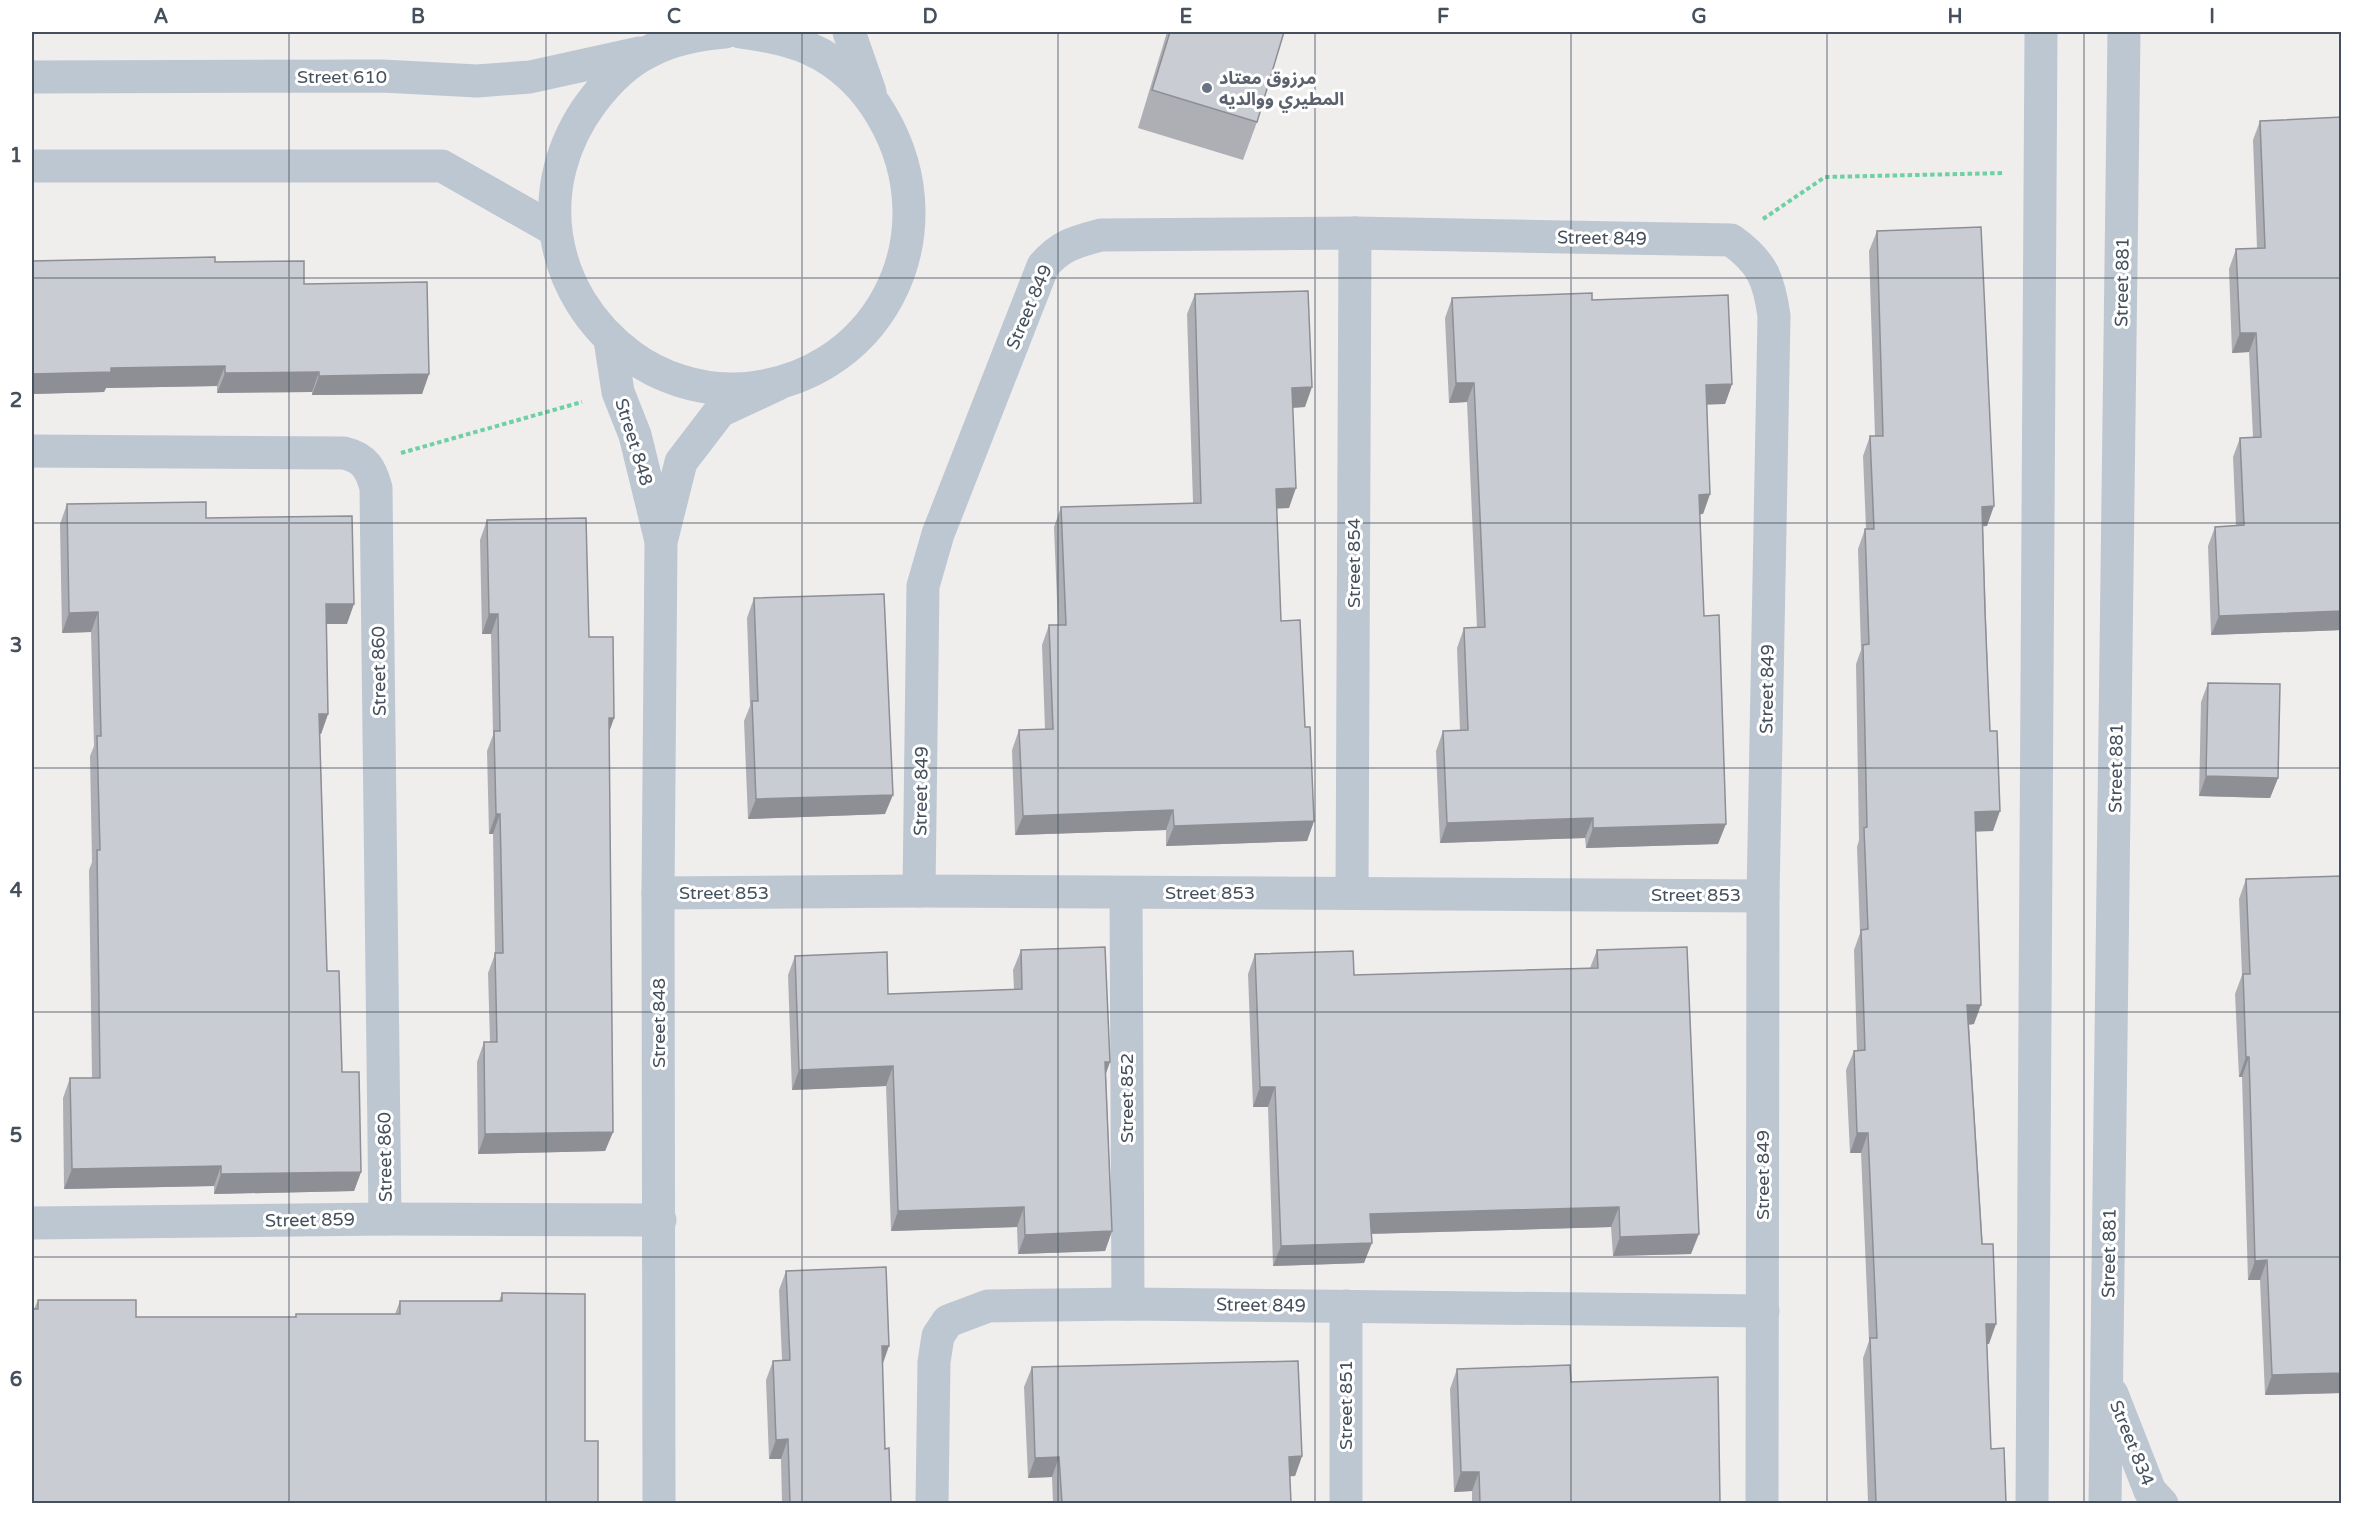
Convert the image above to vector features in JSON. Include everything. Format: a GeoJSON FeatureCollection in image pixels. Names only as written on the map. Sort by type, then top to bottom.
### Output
{"type":"FeatureCollection","features":[{"type":"Feature","properties":{"kind":"street"},"geometry":{"type":"LineString","coordinates":[[740,32],[774,36],[812,50],[846,72],[874,102]]}},
{"type":"Feature","properties":{"kind":"street"},"geometry":{"type":"LineString","coordinates":[[705,33],[649,51],[606,82],[574,125],[556,176],[555,230],[564,270],[583,308],[610,340],[646,367],[689,384],[733,389],[778,384],[818,367],[854,342],[882,308],[901,269],[910,226],[909,182],[896,140],[874,102],[849,32]]}},
{"type":"Feature","properties":{"kind":"street"},"geometry":{"type":"LineString","coordinates":[[2032,1503],[2041,32]]}},
{"type":"Feature","properties":{"kind":"street","name":"Street 881"},"geometry":{"type":"LineString","coordinates":[[2104,1503],[2126,34]]}},
{"type":"Feature","properties":{"kind":"street","name":"Street 610"},"geometry":{"type":"LineString","coordinates":[[32,78],[382,76],[477,81],[530,77],[649,51]]}},
{"type":"Feature","properties":{"kind":"street"},"geometry":{"type":"LineString","coordinates":[[32,166],[442,166],[555,230]]}},
{"type":"Feature","properties":{"kind":"street","name":"Street 849"},"geometry":{"type":"LineString","coordinates":[[919,891],[923,586],[938,534],[1043,266],[1057,251],[1075,242],[1101,235],[1355,233],[1731,240],[1748,252],[1761,268],[1770,285],[1774,315],[1763,896],[1762,1503]]}},
{"type":"Feature","properties":{"kind":"street","name":"Street 854"},"geometry":{"type":"LineString","coordinates":[[1352,893],[1355,233]]}},
{"type":"Feature","properties":{"kind":"street","name":"Street 848"},"geometry":{"type":"LineString","coordinates":[[610,340],[618,392],[635,435],[661,542]]}},
{"type":"Feature","properties":{"kind":"street","name":"Street 848"},"geometry":{"type":"LineString","coordinates":[[659,1503],[658,893],[661,542],[681,462],[720,411],[778,384]]}},
{"type":"Feature","properties":{"kind":"street"},"geometry":{"type":"LineString","coordinates":[[32,451],[344,453],[357,456],[366,463]]}},
{"type":"Feature","properties":{"kind":"street","name":"Street 860"},"geometry":{"type":"LineString","coordinates":[[366,463],[373,473],[376,488],[385,1219]]}},
{"type":"Feature","properties":{"kind":"street","name":"Street 853"},"geometry":{"type":"LineString","coordinates":[[658,893],[919,891],[1763,896]]}},
{"type":"Feature","properties":{"kind":"street","name":"Street 852"},"geometry":{"type":"LineString","coordinates":[[1126,893],[1128,1304]]}},
{"type":"Feature","properties":{"kind":"street","name":"Street 859"},"geometry":{"type":"LineString","coordinates":[[32,1223],[385,1219],[660,1220]]}},
{"type":"Feature","properties":{"kind":"street","name":"Street 849"},"geometry":{"type":"LineString","coordinates":[[932,1503],[934,1362],[938,1336],[948,1321],[988,1306],[1128,1304],[1763,1311]]}},
{"type":"Feature","properties":{"kind":"street","name":"Street 851"},"geometry":{"type":"LineString","coordinates":[[1346,1306],[1346,1503]]}},
{"type":"Feature","properties":{"kind":"street","name":"Street 834"},"geometry":{"type":"LineString","coordinates":[[2107,1380],[2150,1491],[2162,1503]]}},
{"type":"Feature","properties":{"kind":"path"},"geometry":{"type":"LineString","coordinates":[[1731,240],[1825,177],[2040,173]]}},
{"type":"Feature","properties":{"kind":"path"},"geometry":{"type":"LineString","coordinates":[[366,463],[618,392]]}},
{"type":"Feature","properties":{"kind":"building","name":"مرزوق معتاد المطيري ووالديه"},"geometry":{"type":"Polygon","coordinates":[[[1170,32],[1284,32],[1257,122],[1152,90],[1170,32]]]}},
{"type":"Feature","properties":{"kind":"building"},"geometry":{"type":"Polygon","coordinates":[[[2342,117],[2342,611],[2219,616],[2215,527],[2244,525],[2240,438],[2261,437],[2256,333],[2240,333],[2236,249],[2265,248],[2260,121],[2342,117]]]}},
{"type":"Feature","properties":{"kind":"building"},"geometry":{"type":"Polygon","coordinates":[[[1981,227],[1994,506],[1982,507],[1985,612],[1990,731],[1997,731],[2000,811],[1975,812],[1981,1005],[1967,1005],[1982,1244],[1993,1244],[1996,1324],[1986,1324],[1991,1449],[2004,1448],[2006,1503],[1876,1503],[1870,1338],[1877,1338],[1868,1133],[1857,1133],[1854,1051],[1865,1050],[1861,930],[1868,929],[1864,828],[1867,827],[1863,645],[1869,644],[1865,529],[1874,529],[1870,436],[1883,436],[1877,231],[1981,227]]]}},
{"type":"Feature","properties":{"kind":"building"},"geometry":{"type":"Polygon","coordinates":[[[215,257],[215,262],[304,261],[304,284],[427,282],[429,374],[319,376],[319,372],[225,373],[225,366],[111,368],[111,372],[32,374],[32,261],[215,257]]]}},
{"type":"Feature","properties":{"kind":"building"},"geometry":{"type":"Polygon","coordinates":[[[1308,291],[1312,387],[1292,388],[1296,488],[1276,489],[1281,621],[1300,620],[1305,727],[1310,727],[1314,821],[1174,826],[1173,810],[1023,816],[1019,730],[1053,729],[1049,625],[1066,625],[1061,507],[1201,503],[1195,294],[1308,291]]]}},
{"type":"Feature","properties":{"kind":"building"},"geometry":{"type":"Polygon","coordinates":[[[1592,293],[1592,300],[1728,295],[1732,384],[1706,385],[1710,494],[1699,495],[1704,616],[1719,615],[1726,824],[1593,828],[1593,818],[1447,823],[1443,731],[1468,730],[1464,628],[1485,627],[1474,383],[1456,383],[1452,298],[1592,293]]]}},
{"type":"Feature","properties":{"kind":"building"},"geometry":{"type":"Polygon","coordinates":[[[206,502],[206,518],[352,516],[354,604],[326,604],[328,714],[319,714],[327,971],[339,971],[342,1072],[359,1072],[361,1172],[221,1174],[221,1166],[72,1169],[70,1078],[100,1078],[97,850],[100,850],[97,736],[101,736],[98,612],[69,613],[67,504],[206,502]]]}},
{"type":"Feature","properties":{"kind":"building"},"geometry":{"type":"Polygon","coordinates":[[[586,518],[589,637],[613,637],[614,718],[609,718],[613,1132],[485,1134],[484,1042],[497,1042],[495,953],[503,953],[500,814],[496,814],[494,731],[500,731],[498,614],[489,614],[487,520],[586,518]]]}},
{"type":"Feature","properties":{"kind":"building"},"geometry":{"type":"Polygon","coordinates":[[[884,594],[893,795],[756,799],[752,701],[758,701],[754,598],[884,594]]]}},
{"type":"Feature","properties":{"kind":"building"},"geometry":{"type":"Polygon","coordinates":[[[2208,683],[2280,684],[2278,778],[2206,776],[2208,683]]]}},
{"type":"Feature","properties":{"kind":"building"},"geometry":{"type":"Polygon","coordinates":[[[2342,876],[2342,1373],[2272,1375],[2267,1260],[2255,1261],[2249,1057],[2246,1057],[2243,974],[2250,974],[2246,879],[2342,876]]]}},
{"type":"Feature","properties":{"kind":"building"},"geometry":{"type":"Polygon","coordinates":[[[1105,947],[1110,1062],[1105,1062],[1112,1231],[1025,1235],[1024,1207],[898,1211],[893,1066],[799,1070],[795,956],[887,952],[888,994],[1022,989],[1021,950],[1105,947]]]}},
{"type":"Feature","properties":{"kind":"building"},"geometry":{"type":"Polygon","coordinates":[[[1687,947],[1699,1234],[1620,1237],[1619,1207],[1370,1214],[1372,1243],[1281,1246],[1275,1087],[1260,1087],[1255,954],[1353,951],[1354,975],[1598,968],[1597,950],[1687,947]]]}},
{"type":"Feature","properties":{"kind":"building"},"geometry":{"type":"Polygon","coordinates":[[[886,1267],[889,1346],[882,1346],[885,1449],[889,1448],[891,1503],[790,1503],[788,1439],[776,1440],[773,1361],[790,1360],[786,1271],[886,1267]]]}},
{"type":"Feature","properties":{"kind":"building"},"geometry":{"type":"Polygon","coordinates":[[[502,1293],[585,1294],[585,1441],[598,1441],[598,1503],[32,1503],[32,1309],[38,1309],[38,1300],[136,1300],[136,1317],[296,1317],[296,1314],[400,1314],[400,1301],[502,1301],[502,1293]]]}},
{"type":"Feature","properties":{"kind":"building"},"geometry":{"type":"Polygon","coordinates":[[[1298,1361],[1302,1456],[1289,1457],[1291,1503],[1062,1503],[1059,1457],[1035,1458],[1032,1367],[1298,1361]]]}},
{"type":"Feature","properties":{"kind":"building"},"geometry":{"type":"Polygon","coordinates":[[[1570,1365],[1571,1382],[1718,1377],[1720,1503],[1480,1503],[1479,1472],[1461,1472],[1457,1369],[1570,1365]]]}},
{"type":"Feature","properties":{"kind":"place","name":"مرزوق معتاد المطيري ووالديه"},"geometry":{"type":"Point","coordinates":[1207,88]}}]}
